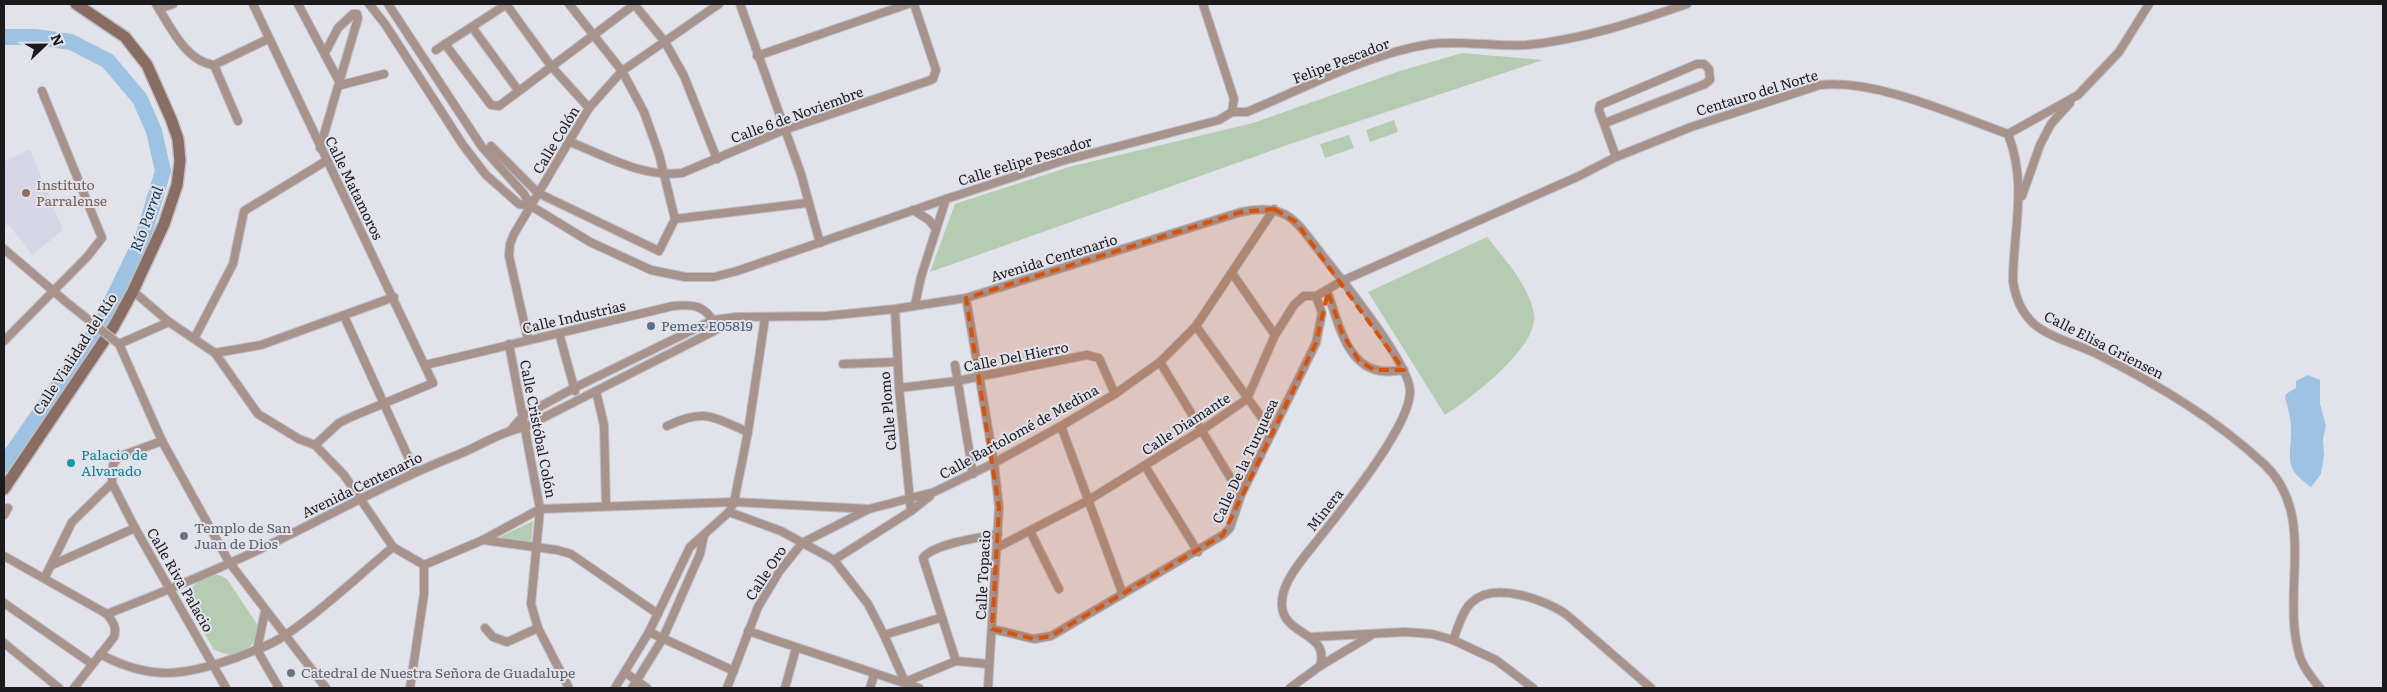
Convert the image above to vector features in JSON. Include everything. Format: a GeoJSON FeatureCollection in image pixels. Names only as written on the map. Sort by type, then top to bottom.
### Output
{"type":"FeatureCollection","features":[{"type":"Feature","properties":{"kind":"main road","name":"Calle Vialidad del Río"},"geometry":{"type":"LineString","coordinates":[[4,489],[114,326],[133,291],[164,224],[177,185],[180,162],[178,140],[161,94],[140,53],[125,37],[76,4]]}},
{"type":"Feature","properties":{"kind":"street"},"geometry":{"type":"LineString","coordinates":[[173,4],[158,6],[189,52],[196,60],[205,64],[214,65],[268,39]]}},
{"type":"Feature","properties":{"kind":"street","name":"Calle Matamoros"},"geometry":{"type":"LineString","coordinates":[[253,4],[326,162],[394,298],[433,383],[384,403]]}},
{"type":"Feature","properties":{"kind":"street"},"geometry":{"type":"LineString","coordinates":[[298,4],[341,84]]}},
{"type":"Feature","properties":{"kind":"street"},"geometry":{"type":"LineString","coordinates":[[370,4],[385,24],[463,145],[486,175],[519,204],[531,206],[590,242],[651,270],[685,277],[714,277],[738,271],[946,199]]}},
{"type":"Feature","properties":{"kind":"street"},"geometry":{"type":"LineString","coordinates":[[388,4],[482,147],[524,194],[531,206]]}},
{"type":"Feature","properties":{"kind":"street"},"geometry":{"type":"LineString","coordinates":[[436,50],[506,4],[551,66],[590,108]]}},
{"type":"Feature","properties":{"kind":"street"},"geometry":{"type":"LineString","coordinates":[[490,146],[538,193],[659,250],[675,219],[665,175],[644,112],[622,71],[592,36],[570,4]]}},
{"type":"Feature","properties":{"kind":"street"},"geometry":{"type":"LineString","coordinates":[[445,44],[491,105],[499,106],[635,4],[665,42],[684,76],[717,159]]}},
{"type":"Feature","properties":{"kind":"street"},"geometry":{"type":"LineString","coordinates":[[740,4],[757,56],[801,174],[820,242]]}},
{"type":"Feature","properties":{"kind":"street"},"geometry":{"type":"LineString","coordinates":[[757,56],[908,4]]}},
{"type":"Feature","properties":{"kind":"street","name":"Calle 6 de Noviembre"},"geometry":{"type":"LineString","coordinates":[[665,175],[682,172],[784,130],[928,81],[936,74],[914,4]]}},
{"type":"Feature","properties":{"kind":"street"},"geometry":{"type":"LineString","coordinates":[[1203,4],[1234,99],[1232,112]]}},
{"type":"Feature","properties":{"kind":"street","name":"Felipe Pescador"},"geometry":{"type":"LineString","coordinates":[[1232,112],[1247,112],[1362,64],[1432,44],[1524,45],[1555,41],[1604,31],[1687,4]]}},
{"type":"Feature","properties":{"kind":"street"},"geometry":{"type":"LineString","coordinates":[[2020,202],[2040,145],[2051,124],[2119,52],[2150,4]]}},
{"type":"Feature","properties":{"kind":"street","name":"Calle Colón"},"geometry":{"type":"LineString","coordinates":[[528,340],[509,256],[512,239],[590,108],[622,71],[715,5]]}},
{"type":"Feature","properties":{"kind":"street"},"geometry":{"type":"LineString","coordinates":[[320,148],[341,84],[358,18],[356,14],[347,18],[338,28],[325,54]]}},
{"type":"Feature","properties":{"kind":"street"},"geometry":{"type":"LineString","coordinates":[[472,26],[518,90]]}},
{"type":"Feature","properties":{"kind":"street"},"geometry":{"type":"LineString","coordinates":[[1605,123],[1705,84],[1710,80],[1709,69],[1704,64],[1697,64],[1605,101],[1600,105],[1600,110],[1616,157]]}},
{"type":"Feature","properties":{"kind":"street"},"geometry":{"type":"LineString","coordinates":[[214,65],[238,121]]}},
{"type":"Feature","properties":{"kind":"street"},"geometry":{"type":"LineString","coordinates":[[341,84],[384,74]]}},
{"type":"Feature","properties":{"kind":"street","name":"Centauro del Norte"},"geometry":{"type":"LineString","coordinates":[[1342,280],[1577,177],[1616,157],[1691,127],[1820,85],[1836,83],[1878,90],[2008,134]]}},
{"type":"Feature","properties":{"kind":"street"},"geometry":{"type":"LineString","coordinates":[[4,341],[87,257],[101,241],[102,235],[42,91]]}},
{"type":"Feature","properties":{"kind":"street"},"geometry":{"type":"LineString","coordinates":[[2008,134],[2078,95]]}},
{"type":"Feature","properties":{"kind":"street","name":"Calle Felipe Pescador"},"geometry":{"type":"LineString","coordinates":[[915,305],[921,277],[946,199],[1062,161],[1219,120],[1232,112]]}},
{"type":"Feature","properties":{"kind":"street","name":"Calle Elisa Griensen"},"geometry":{"type":"LineString","coordinates":[[2008,134],[2018,165],[2020,202],[2013,281],[2015,294],[2026,316],[2044,331],[2099,355],[2174,395],[2273,474],[2287,497],[2295,525],[2293,587],[2298,647],[2304,667],[2320,688]]}},
{"type":"Feature","properties":{"kind":"street"},"geometry":{"type":"LineString","coordinates":[[570,142],[631,167],[665,175]]}},
{"type":"Feature","properties":{"kind":"street"},"geometry":{"type":"LineString","coordinates":[[195,337],[233,264],[242,215],[247,208],[326,162]]}},
{"type":"Feature","properties":{"kind":"street"},"geometry":{"type":"LineString","coordinates":[[675,219],[808,204]]}},
{"type":"Feature","properties":{"kind":"street","name":"Avenida Centenario"},"geometry":{"type":"LineString","coordinates":[[511,430],[524,416],[574,388],[713,320],[737,317],[826,316],[895,309],[966,298],[1241,212],[1260,208],[1274,209]]}},
{"type":"Feature","properties":{"kind":"street"},"geometry":{"type":"LineString","coordinates":[[1274,209],[1286,214],[1296,222],[1342,280],[1404,370]]}},
{"type":"Feature","properties":{"kind":"street","name":"Calle Bartolomé de Medina"},"geometry":{"type":"LineString","coordinates":[[540,508],[734,502],[868,509],[909,500],[934,492],[973,474],[1061,426],[1115,394],[1160,362],[1196,326],[1274,209]]}},
{"type":"Feature","properties":{"kind":"street"},"geometry":{"type":"LineString","coordinates":[[913,210],[929,220],[936,229]]}},
{"type":"Feature","properties":{"kind":"street"},"geometry":{"type":"LineString","coordinates":[[4,250],[117,343],[162,441],[229,562],[326,688]]}},
{"type":"Feature","properties":{"kind":"street"},"geometry":{"type":"LineString","coordinates":[[1232,273],[1275,335]]}},
{"type":"Feature","properties":{"kind":"street","name":"Calle Diamante"},"geometry":{"type":"LineString","coordinates":[[998,548],[1087,500],[1144,466],[1202,430],[1247,398],[1275,335],[1299,300],[1310,295],[1316,296],[1342,280]]}},
{"type":"Feature","properties":{"kind":"street"},"geometry":{"type":"LineString","coordinates":[[1327,290],[1342,333],[1360,361],[1374,370],[1404,370]]}},
{"type":"Feature","properties":{"kind":"street"},"geometry":{"type":"LineString","coordinates":[[133,291],[169,322],[195,337],[215,353],[258,414],[299,440],[315,445],[344,475],[394,548],[424,565]]}},
{"type":"Feature","properties":{"kind":"street","name":"Calle De la Turquesa"},"geometry":{"type":"LineString","coordinates":[[992,629],[1034,639],[1051,636],[1122,592],[1198,552],[1217,540],[1230,528],[1241,495],[1319,333],[1322,313],[1316,296]]}},
{"type":"Feature","properties":{"kind":"street"},"geometry":{"type":"LineString","coordinates":[[215,353],[261,345],[394,298]]}},
{"type":"Feature","properties":{"kind":"street","name":"Calle Topacio"},"geometry":{"type":"LineString","coordinates":[[966,298],[994,463],[999,507],[988,688]]}},
{"type":"Feature","properties":{"kind":"street","name":"Calle Industrias"},"geometry":{"type":"LineString","coordinates":[[425,366],[559,332],[683,305],[702,307],[718,329]]}},
{"type":"Feature","properties":{"kind":"street","name":"Calle Plomo"},"geometry":{"type":"LineString","coordinates":[[895,309],[899,388],[911,510]]}},
{"type":"Feature","properties":{"kind":"street"},"geometry":{"type":"LineString","coordinates":[[344,316],[415,472]]}},
{"type":"Feature","properties":{"kind":"street","name":"Avenida Centenario"},"geometry":{"type":"LineString","coordinates":[[107,614],[171,589],[290,534],[415,472],[463,453],[511,430],[526,427],[702,338],[737,317]]}},
{"type":"Feature","properties":{"kind":"street"},"geometry":{"type":"LineString","coordinates":[[615,688],[626,673],[649,632],[690,547],[729,512],[734,502],[748,432],[765,318]]}},
{"type":"Feature","properties":{"kind":"street"},"geometry":{"type":"LineString","coordinates":[[117,343],[169,322]]}},
{"type":"Feature","properties":{"kind":"street"},"geometry":{"type":"LineString","coordinates":[[1196,326],[1272,432]]}},
{"type":"Feature","properties":{"kind":"street"},"geometry":{"type":"LineString","coordinates":[[697,328],[702,338]]}},
{"type":"Feature","properties":{"kind":"street"},"geometry":{"type":"LineString","coordinates":[[559,332],[578,400]]}},
{"type":"Feature","properties":{"kind":"street","name":"Calle Cristóbal Colón"},"geometry":{"type":"LineString","coordinates":[[509,344],[540,508],[531,596],[538,628],[569,688]]}},
{"type":"Feature","properties":{"kind":"street","name":"Calle Del Hierro"},"geometry":{"type":"LineString","coordinates":[[899,388],[956,381],[1087,355],[1095,356],[1103,364],[1115,394]]}},
{"type":"Feature","properties":{"kind":"street"},"geometry":{"type":"LineString","coordinates":[[639,356],[644,366]]}},
{"type":"Feature","properties":{"kind":"street"},"geometry":{"type":"LineString","coordinates":[[843,364],[897,362]]}},
{"type":"Feature","properties":{"kind":"street"},"geometry":{"type":"LineString","coordinates":[[1160,362],[1241,495]]}},
{"type":"Feature","properties":{"kind":"street"},"geometry":{"type":"LineString","coordinates":[[955,365],[956,381],[973,474]]}},
{"type":"Feature","properties":{"kind":"street","name":"Minera"},"geometry":{"type":"LineString","coordinates":[[1310,637],[1292,627],[1286,620],[1282,600],[1292,572],[1360,486],[1400,425],[1409,404],[1410,389],[1404,370]]}},
{"type":"Feature","properties":{"kind":"street"},"geometry":{"type":"LineString","coordinates":[[596,391],[604,425],[606,506]]}},
{"type":"Feature","properties":{"kind":"street"},"geometry":{"type":"LineString","coordinates":[[315,445],[339,423],[384,403]]}},
{"type":"Feature","properties":{"kind":"street"},"geometry":{"type":"LineString","coordinates":[[667,426],[686,417],[701,414],[748,432]]}},
{"type":"Feature","properties":{"kind":"street"},"geometry":{"type":"LineString","coordinates":[[1061,426],[1122,592]]}},
{"type":"Feature","properties":{"kind":"street"},"geometry":{"type":"LineString","coordinates":[[45,577],[72,522],[112,483],[113,465],[118,457],[162,441]]}},
{"type":"Feature","properties":{"kind":"street"},"geometry":{"type":"LineString","coordinates":[[1144,466],[1198,552]]}},
{"type":"Feature","properties":{"kind":"street","name":"Calle Riva Palacio"},"geometry":{"type":"LineString","coordinates":[[112,483],[135,528],[215,665],[226,688]]}},
{"type":"Feature","properties":{"kind":"street"},"geometry":{"type":"LineString","coordinates":[[834,560],[911,510],[934,492]]}},
{"type":"Feature","properties":{"kind":"street"},"geometry":{"type":"LineString","coordinates":[[424,565],[483,540],[540,508]]}},
{"type":"Feature","properties":{"kind":"street","name":"Calle Oro"},"geometry":{"type":"LineString","coordinates":[[727,688],[748,631],[766,592],[802,542],[838,527],[868,509]]}},
{"type":"Feature","properties":{"kind":"street"},"geometry":{"type":"LineString","coordinates":[[729,512],[770,526],[834,560],[857,589],[884,635],[905,682]]}},
{"type":"Feature","properties":{"kind":"street"},"geometry":{"type":"LineString","coordinates":[[52,565],[135,528]]}},
{"type":"Feature","properties":{"kind":"street"},"geometry":{"type":"LineString","coordinates":[[1030,531],[1059,589]]}},
{"type":"Feature","properties":{"kind":"street"},"geometry":{"type":"LineString","coordinates":[[956,661],[940,618],[923,561],[925,555],[929,552],[970,539],[998,534]]}},
{"type":"Feature","properties":{"kind":"street"},"geometry":{"type":"LineString","coordinates":[[632,688],[639,680],[663,638],[700,554],[704,536]]}},
{"type":"Feature","properties":{"kind":"street"},"geometry":{"type":"LineString","coordinates":[[483,540],[571,554],[658,614]]}},
{"type":"Feature","properties":{"kind":"street"},"geometry":{"type":"LineString","coordinates":[[100,654],[122,666],[149,672],[190,672],[257,650],[286,635],[394,548]]}},
{"type":"Feature","properties":{"kind":"street"},"geometry":{"type":"LineString","coordinates":[[4,556],[45,577],[107,614],[116,630],[114,637],[74,688]]}},
{"type":"Feature","properties":{"kind":"street"},"geometry":{"type":"LineString","coordinates":[[410,688],[424,594],[424,565]]}},
{"type":"Feature","properties":{"kind":"street"},"geometry":{"type":"LineString","coordinates":[[671,587],[682,593]]}},
{"type":"Feature","properties":{"kind":"street"},"geometry":{"type":"LineString","coordinates":[[1453,640],[1467,608],[1479,597],[1502,594],[1531,597],[1553,605],[1651,688]]}},
{"type":"Feature","properties":{"kind":"street"},"geometry":{"type":"LineString","coordinates":[[4,603],[92,664]]}},
{"type":"Feature","properties":{"kind":"street"},"geometry":{"type":"LineString","coordinates":[[265,611],[257,650],[279,688]]}},
{"type":"Feature","properties":{"kind":"street"},"geometry":{"type":"LineString","coordinates":[[884,635],[940,618]]}},
{"type":"Feature","properties":{"kind":"street"},"geometry":{"type":"LineString","coordinates":[[485,628],[492,637],[507,642],[538,628]]}},
{"type":"Feature","properties":{"kind":"street"},"geometry":{"type":"LineString","coordinates":[[748,631],[874,675],[905,682],[919,688]]}},
{"type":"Feature","properties":{"kind":"street"},"geometry":{"type":"LineString","coordinates":[[649,632],[734,671]]}},
{"type":"Feature","properties":{"kind":"street"},"geometry":{"type":"LineString","coordinates":[[1310,637],[1371,636],[1420,632],[1453,640],[1503,664],[1534,688]]}},
{"type":"Feature","properties":{"kind":"street"},"geometry":{"type":"LineString","coordinates":[[1290,688],[1320,666],[1371,636]]}},
{"type":"Feature","properties":{"kind":"street"},"geometry":{"type":"LineString","coordinates":[[1310,637],[1321,651],[1320,666]]}},
{"type":"Feature","properties":{"kind":"street"},"geometry":{"type":"LineString","coordinates":[[4,643],[59,688]]}},
{"type":"Feature","properties":{"kind":"street"},"geometry":{"type":"LineString","coordinates":[[784,688],[796,648]]}},
{"type":"Feature","properties":{"kind":"street"},"geometry":{"type":"LineString","coordinates":[[905,682],[956,661],[988,664]]}},
{"type":"Feature","properties":{"kind":"street"},"geometry":{"type":"LineString","coordinates":[[626,673],[639,680],[647,688]]}},
{"type":"Feature","properties":{"kind":"street"},"geometry":{"type":"LineString","coordinates":[[870,688],[874,675]]}},
{"type":"Feature","properties":{"kind":"highlighted area"},"geometry":{"type":"Polygon","coordinates":[[[1274,209],[1296,222],[1404,370],[1374,370],[1359,361],[1342,333],[1328,292],[1316,343],[1223,535],[1051,636],[1034,639],[992,629],[999,507],[966,298],[1241,212],[1274,209]]]}},
{"type":"Feature","properties":{"kind":"shaded area","name":"Instituto Parralense"},"geometry":{"type":"Polygon","coordinates":[[[30,149],[63,230],[32,255],[8,224],[4,227],[4,162],[30,149]]]}},
{"type":"Feature","properties":{"kind":"green space"},"geometry":{"type":"Polygon","coordinates":[[[1462,53],[1543,60],[1290,144],[930,272],[955,204],[1069,167],[1253,123],[1400,71],[1462,53]]]}},
{"type":"Feature","properties":{"kind":"green space"},"geometry":{"type":"Polygon","coordinates":[[[1394,120],[1398,132],[1370,142],[1366,130],[1394,120]]]}},
{"type":"Feature","properties":{"kind":"green space"},"geometry":{"type":"Polygon","coordinates":[[[1349,135],[1354,148],[1325,158],[1320,144],[1349,135]]]}},
{"type":"Feature","properties":{"kind":"green space"},"geometry":{"type":"Polygon","coordinates":[[[1487,237],[1508,263],[1528,294],[1534,315],[1533,328],[1526,342],[1500,371],[1470,398],[1445,415],[1368,292],[1487,237]]]}},
{"type":"Feature","properties":{"kind":"green space"},"geometry":{"type":"Polygon","coordinates":[[[533,521],[531,545],[500,537],[533,521]]]}},
{"type":"Feature","properties":{"kind":"green space"},"geometry":{"type":"Polygon","coordinates":[[[213,574],[227,579],[257,624],[257,635],[252,644],[244,651],[233,656],[214,650],[198,622],[189,598],[189,593],[193,586],[213,574]]]}},
{"type":"Feature","properties":{"kind":"water"},"geometry":{"type":"Polygon","coordinates":[[[2308,375],[2320,380],[2320,404],[2326,426],[2323,439],[2324,456],[2321,474],[2311,487],[2297,476],[2291,466],[2291,422],[2285,398],[2286,394],[2296,388],[2296,381],[2308,375]]]}},
{"type":"Feature","properties":{"kind":"waterway","name":"Río Parral"},"geometry":{"type":"LineString","coordinates":[[4,37],[35,37],[71,42],[108,61],[140,99],[154,131],[163,171],[143,237],[101,324],[4,465]]}},
{"type":"Feature","properties":{"kind":"place","name":"Instituto Parralense"},"geometry":{"type":"Point","coordinates":[26,193]}},
{"type":"Feature","properties":{"kind":"place","name":"Pemex E05819"},"geometry":{"type":"Point","coordinates":[651,326]}},
{"type":"Feature","properties":{"kind":"place","name":"Palacio de Alvarado"},"geometry":{"type":"Point","coordinates":[71,463]}},
{"type":"Feature","properties":{"kind":"place","name":"Templo de San Juan de Dios"},"geometry":{"type":"Point","coordinates":[184,536]}},
{"type":"Feature","properties":{"kind":"place","name":"Catedral de Nuestra Señora de Guadalupe"},"geometry":{"type":"Point","coordinates":[291,673]}}]}
